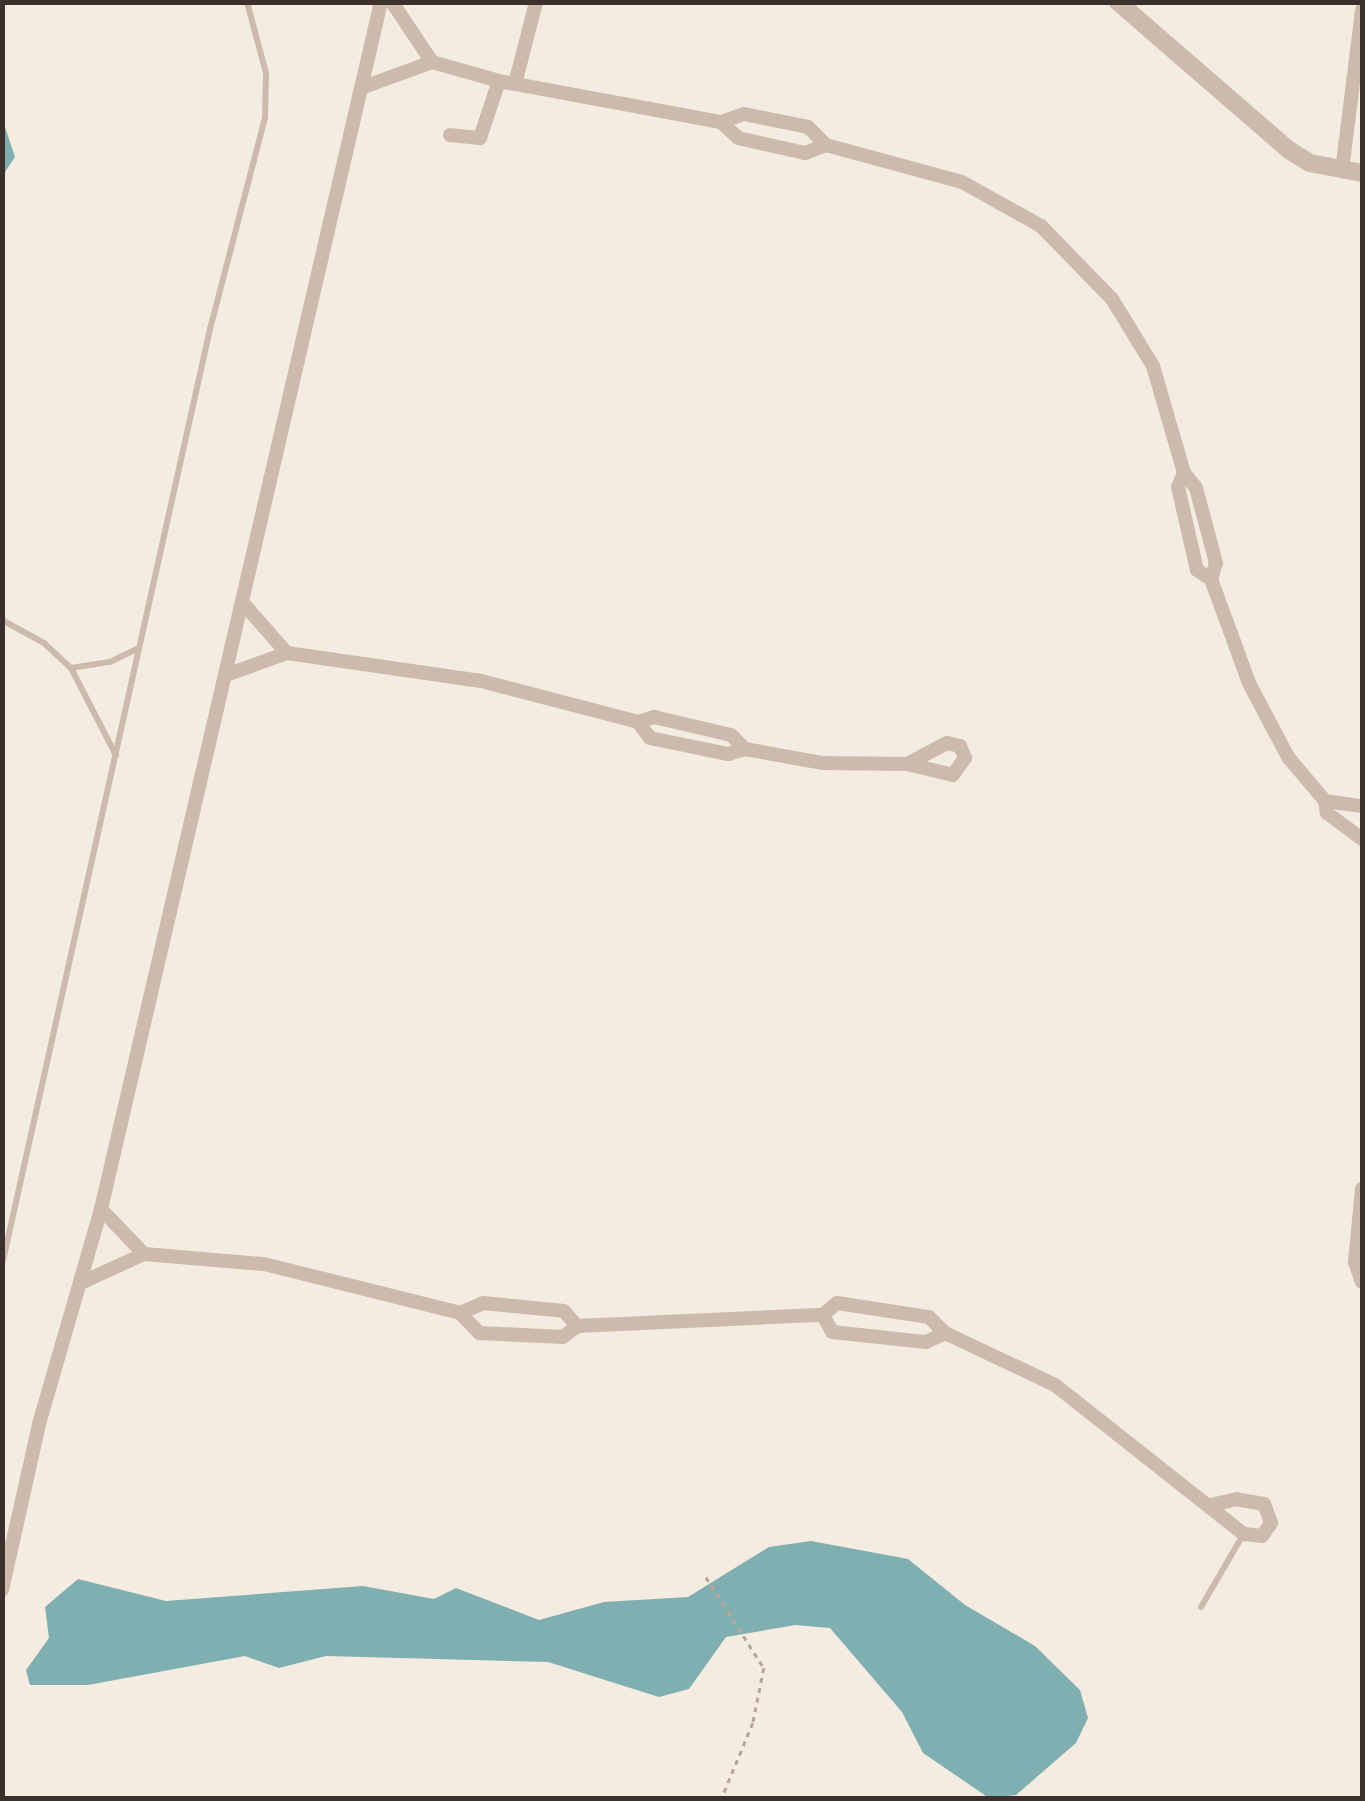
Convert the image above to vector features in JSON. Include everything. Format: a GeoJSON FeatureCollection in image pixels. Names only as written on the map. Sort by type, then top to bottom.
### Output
{"type":"FeatureCollection","features":[{"type":"Feature","properties":{"kind":"street"},"geometry":{"type":"LineString","coordinates":[[2,1590],[36,1439],[101,1209],[381,2]]}},
{"type":"Feature","properties":{"kind":"street"},"geometry":{"type":"LineString","coordinates":[[392,2],[432,62]]}},
{"type":"Feature","properties":{"kind":"street"},"geometry":{"type":"LineString","coordinates":[[515,84],[536,2]]}},
{"type":"Feature","properties":{"kind":"street"},"geometry":{"type":"LineString","coordinates":[[1118,2],[1288,150],[1342,170],[1362,173]]}},
{"type":"Feature","properties":{"kind":"street"},"geometry":{"type":"LineString","coordinates":[[1342,170],[1362,10]]}},
{"type":"Feature","properties":{"kind":"street"},"geometry":{"type":"LineString","coordinates":[[362,88],[432,62],[499,81],[721,122],[744,114],[808,128],[826,146],[962,182],[1041,226],[1132,327],[1153,366],[1184,473],[1196,488],[1216,563],[1212,579],[1258,704],[1288,756],[1326,801],[1334,821],[1362,839]]}},
{"type":"Feature","properties":{"kind":"street"},"geometry":{"type":"LineString","coordinates":[[450,135],[480,138],[499,81]]}},
{"type":"Feature","properties":{"kind":"street"},"geometry":{"type":"LineString","coordinates":[[721,122],[738,138],[804,154],[826,146]]}},
{"type":"Feature","properties":{"kind":"street"},"geometry":{"type":"LineString","coordinates":[[242,602],[287,652]]}},
{"type":"Feature","properties":{"kind":"street"},"geometry":{"type":"LineString","coordinates":[[226,675],[287,652],[481,681],[638,722],[650,738],[728,754],[745,749],[822,763],[908,764]]}},
{"type":"Feature","properties":{"kind":"street"},"geometry":{"type":"LineString","coordinates":[[1326,801],[1362,806]]}},
{"type":"Feature","properties":{"kind":"street"},"geometry":{"type":"LineString","coordinates":[[1362,1189],[1355,1262],[1362,1282]]}},
{"type":"Feature","properties":{"kind":"street"},"geometry":{"type":"LineString","coordinates":[[101,1209],[144,1254]]}},
{"type":"Feature","properties":{"kind":"street"},"geometry":{"type":"LineString","coordinates":[[83,1282],[144,1254],[264,1264],[460,1313],[479,1333],[563,1337],[577,1326],[823,1315],[837,1303],[929,1317],[946,1334],[1055,1385],[1212,1504],[1218,1518],[1244,1534],[1267,1531],[1264,1504],[1237,1499],[1212,1504]]}},
{"type":"Feature","properties":{"kind":"street"},"geometry":{"type":"LineString","coordinates":[[460,1313],[483,1303],[564,1311],[577,1326]]}},
{"type":"Feature","properties":{"kind":"street"},"geometry":{"type":"LineString","coordinates":[[823,1315],[832,1332],[926,1342],[946,1334]]}},
{"type":"Feature","properties":{"kind":"lane"},"geometry":{"type":"LineString","coordinates":[[2,1265],[140,647],[265,118],[266,74],[247,2]]}},
{"type":"Feature","properties":{"kind":"lane"},"geometry":{"type":"LineString","coordinates":[[2,620],[44,643],[70,668],[116,756]]}},
{"type":"Feature","properties":{"kind":"lane"},"geometry":{"type":"LineString","coordinates":[[70,668],[110,662],[140,647]]}},
{"type":"Feature","properties":{"kind":"lane"},"geometry":{"type":"LineString","coordinates":[[1201,1607],[1244,1534]]}},
{"type":"Feature","properties":{"kind":"path"},"geometry":{"type":"LineString","coordinates":[[706,1577],[764,1668],[753,1722],[722,1798]]}},
{"type":"Feature","properties":{"kind":"water"},"geometry":{"type":"Polygon","coordinates":[[[2,121],[15,157],[3,175],[2,121]]]}},
{"type":"Feature","properties":{"kind":"water"},"geometry":{"type":"Polygon","coordinates":[[[811,1541],[908,1559],[965,1605],[1035,1646],[1080,1690],[1088,1718],[1076,1743],[1016,1795],[989,1798],[923,1753],[902,1712],[830,1628],[795,1625],[726,1637],[689,1689],[659,1697],[548,1662],[326,1656],[279,1668],[245,1656],[88,1685],[30,1685],[26,1670],[49,1638],[45,1607],[78,1579],[166,1601],[363,1586],[434,1599],[456,1588],[539,1620],[604,1602],[688,1597],[769,1547],[811,1541]]]}}]}
